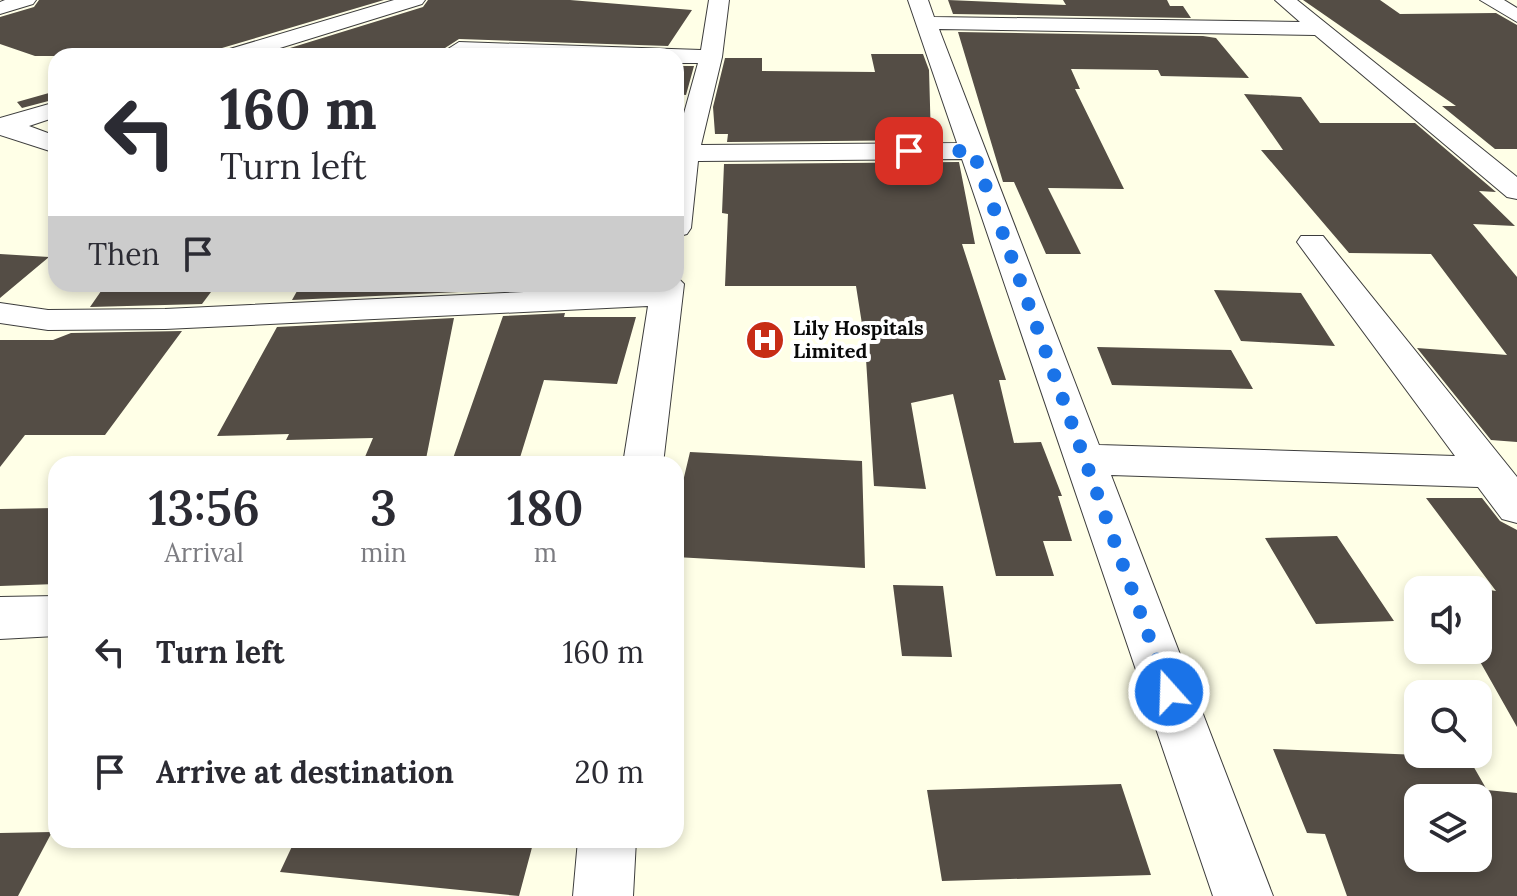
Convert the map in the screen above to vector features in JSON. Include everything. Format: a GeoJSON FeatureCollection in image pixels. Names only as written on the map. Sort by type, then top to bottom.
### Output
{"type":"FeatureCollection","features":[{"type":"Feature","properties":{"kind":"street"},"geometry":{"type":"LineString","coordinates":[[0,8],[26,0]]}},
{"type":"Feature","properties":{"kind":"street"},"geometry":{"type":"LineString","coordinates":[[257,48],[415,0]]}},
{"type":"Feature","properties":{"kind":"street"},"geometry":{"type":"LineString","coordinates":[[684,143],[711,57],[719,0]]}},
{"type":"Feature","properties":{"kind":"street"},"geometry":{"type":"LineString","coordinates":[[1285,0],[1517,191]]}},
{"type":"Feature","properties":{"kind":"street"},"geometry":{"type":"LineString","coordinates":[[1490,0],[1517,16]]}},
{"type":"Feature","properties":{"kind":"street"},"geometry":{"type":"LineString","coordinates":[[1243,896],[922,11],[1321,29]]}},
{"type":"Feature","properties":{"kind":"street"},"geometry":{"type":"LineString","coordinates":[[684,56],[711,57]]}},
{"type":"Feature","properties":{"kind":"street"},"geometry":{"type":"LineString","coordinates":[[2,126],[48,112]]}},
{"type":"Feature","properties":{"kind":"street"},"geometry":{"type":"LineString","coordinates":[[2,126],[48,142]]}},
{"type":"Feature","properties":{"kind":"street"},"geometry":{"type":"LineString","coordinates":[[684,153],[973,151]]}},
{"type":"Feature","properties":{"kind":"street"},"geometry":{"type":"LineString","coordinates":[[1312,242],[1517,507]]}},
{"type":"Feature","properties":{"kind":"street"},"geometry":{"type":"LineString","coordinates":[[0,313],[48,320],[165,319],[633,292]]}},
{"type":"Feature","properties":{"kind":"street"},"geometry":{"type":"LineString","coordinates":[[644,456],[668,292]]}},
{"type":"Feature","properties":{"kind":"street"},"geometry":{"type":"LineString","coordinates":[[1085,459],[1490,472]]}},
{"type":"Feature","properties":{"kind":"street"},"geometry":{"type":"LineString","coordinates":[[0,618],[48,616]]}},
{"type":"Feature","properties":{"kind":"street"},"geometry":{"type":"LineString","coordinates":[[603,896],[606,848]]}},
{"type":"Feature","properties":{"kind":"building"},"geometry":{"type":"Polygon","coordinates":[[[39,0],[384,0],[222,48],[48,48],[48,56],[35,56],[0,44],[0,17],[34,7],[39,0]]]}},
{"type":"Feature","properties":{"kind":"building"},"geometry":{"type":"Polygon","coordinates":[[[428,0],[570,0],[692,10],[668,46],[459,39],[445,48],[290,48],[423,7],[428,0]]]}},
{"type":"Feature","properties":{"kind":"building"},"geometry":{"type":"Polygon","coordinates":[[[948,0],[1066,5],[1063,0],[1167,0],[1170,6],[1183,6],[1191,18],[953,14],[948,0]]]}},
{"type":"Feature","properties":{"kind":"building"},"geometry":{"type":"Polygon","coordinates":[[[1303,0],[1380,0],[1400,14],[1496,13],[1517,25],[1517,149],[1495,149],[1442,106],[1456,106],[1303,0]]]}},
{"type":"Feature","properties":{"kind":"building"},"geometry":{"type":"Polygon","coordinates":[[[958,32],[1216,38],[1249,78],[1161,76],[1158,70],[1071,69],[1080,89],[1075,89],[1124,189],[1048,188],[1081,254],[1046,254],[1014,182],[1003,182],[958,32]]]}},
{"type":"Feature","properties":{"kind":"building"},"geometry":{"type":"Polygon","coordinates":[[[871,54],[923,54],[929,70],[931,140],[727,142],[728,134],[715,134],[713,107],[725,58],[762,58],[762,71],[875,72],[871,54]]]}},
{"type":"Feature","properties":{"kind":"building"},"geometry":{"type":"Polygon","coordinates":[[[684,66],[694,66],[686,95],[684,66]]]}},
{"type":"Feature","properties":{"kind":"building"},"geometry":{"type":"Polygon","coordinates":[[[48,93],[48,101],[22,108],[17,102],[48,93]]]}},
{"type":"Feature","properties":{"kind":"building"},"geometry":{"type":"Polygon","coordinates":[[[1244,94],[1301,97],[1320,123],[1415,123],[1496,192],[1479,191],[1515,226],[1473,224],[1517,277],[1517,442],[1491,440],[1417,348],[1507,355],[1431,254],[1349,253],[1261,150],[1283,150],[1244,94]]]}},
{"type":"Feature","properties":{"kind":"building"},"geometry":{"type":"Polygon","coordinates":[[[959,162],[975,244],[962,244],[1006,380],[999,380],[1014,443],[1041,442],[1062,496],[1058,496],[1072,541],[1043,541],[1054,576],[996,576],[953,394],[911,403],[926,489],[874,486],[865,343],[856,286],[725,286],[728,214],[722,213],[724,164],[959,162]]]}},
{"type":"Feature","properties":{"kind":"building"},"geometry":{"type":"Polygon","coordinates":[[[0,254],[48,257],[48,258],[0,298],[0,254]]]}},
{"type":"Feature","properties":{"kind":"building"},"geometry":{"type":"Polygon","coordinates":[[[1214,290],[1301,293],[1335,346],[1241,341],[1214,290]]]}},
{"type":"Feature","properties":{"kind":"building"},"geometry":{"type":"Polygon","coordinates":[[[100,292],[211,292],[202,304],[90,307],[100,292]]]}},
{"type":"Feature","properties":{"kind":"building"},"geometry":{"type":"Polygon","coordinates":[[[296,292],[459,292],[292,300],[296,292]]]}},
{"type":"Feature","properties":{"kind":"building"},"geometry":{"type":"Polygon","coordinates":[[[565,313],[564,317],[636,317],[617,384],[544,380],[520,456],[454,456],[503,316],[565,313]]]}},
{"type":"Feature","properties":{"kind":"building"},"geometry":{"type":"Polygon","coordinates":[[[454,318],[427,456],[365,456],[373,438],[286,440],[289,434],[217,436],[277,327],[454,318]]]}},
{"type":"Feature","properties":{"kind":"building"},"geometry":{"type":"Polygon","coordinates":[[[182,331],[105,435],[25,435],[0,467],[0,340],[53,340],[71,333],[182,331]]]}},
{"type":"Feature","properties":{"kind":"building"},"geometry":{"type":"Polygon","coordinates":[[[1097,347],[1231,350],[1253,389],[1112,385],[1097,347]]]}},
{"type":"Feature","properties":{"kind":"building"},"geometry":{"type":"Polygon","coordinates":[[[690,452],[862,461],[865,568],[684,557],[684,477],[690,452]]]}},
{"type":"Feature","properties":{"kind":"building"},"geometry":{"type":"Polygon","coordinates":[[[1426,498],[1482,498],[1500,521],[1517,530],[1517,727],[1481,664],[1492,664],[1492,590],[1496,591],[1492,586],[1492,576],[1485,576],[1426,498]]]}},
{"type":"Feature","properties":{"kind":"building"},"geometry":{"type":"Polygon","coordinates":[[[48,508],[48,584],[0,586],[0,509],[48,508]]]}},
{"type":"Feature","properties":{"kind":"building"},"geometry":{"type":"Polygon","coordinates":[[[1337,536],[1394,621],[1316,624],[1265,538],[1337,536]]]}},
{"type":"Feature","properties":{"kind":"building"},"geometry":{"type":"Polygon","coordinates":[[[893,585],[943,586],[952,657],[902,656],[893,585]]]}},
{"type":"Feature","properties":{"kind":"building"},"geometry":{"type":"Polygon","coordinates":[[[1273,749],[1404,754],[1404,768],[1474,768],[1484,784],[1404,784],[1404,872],[1492,872],[1492,790],[1517,793],[1517,896],[1347,896],[1325,834],[1307,833],[1273,749]]]}},
{"type":"Feature","properties":{"kind":"building"},"geometry":{"type":"Polygon","coordinates":[[[1121,784],[1151,875],[942,881],[927,790],[1121,784]]]}},
{"type":"Feature","properties":{"kind":"building"},"geometry":{"type":"Polygon","coordinates":[[[48,832],[48,840],[18,896],[0,896],[0,833],[48,832]]]}},
{"type":"Feature","properties":{"kind":"building"},"geometry":{"type":"Polygon","coordinates":[[[291,848],[532,848],[519,896],[280,872],[291,848]]]}},
{"type":"Feature","properties":{"kind":"place","name":"Lily Hospitals Limited"},"geometry":{"type":"Point","coordinates":[765,340]}},
{"type":"Feature","properties":{"kind":"route"},"geometry":{"type":"LineString","coordinates":[[909,151],[973,151],[1169,692]]}}]}
